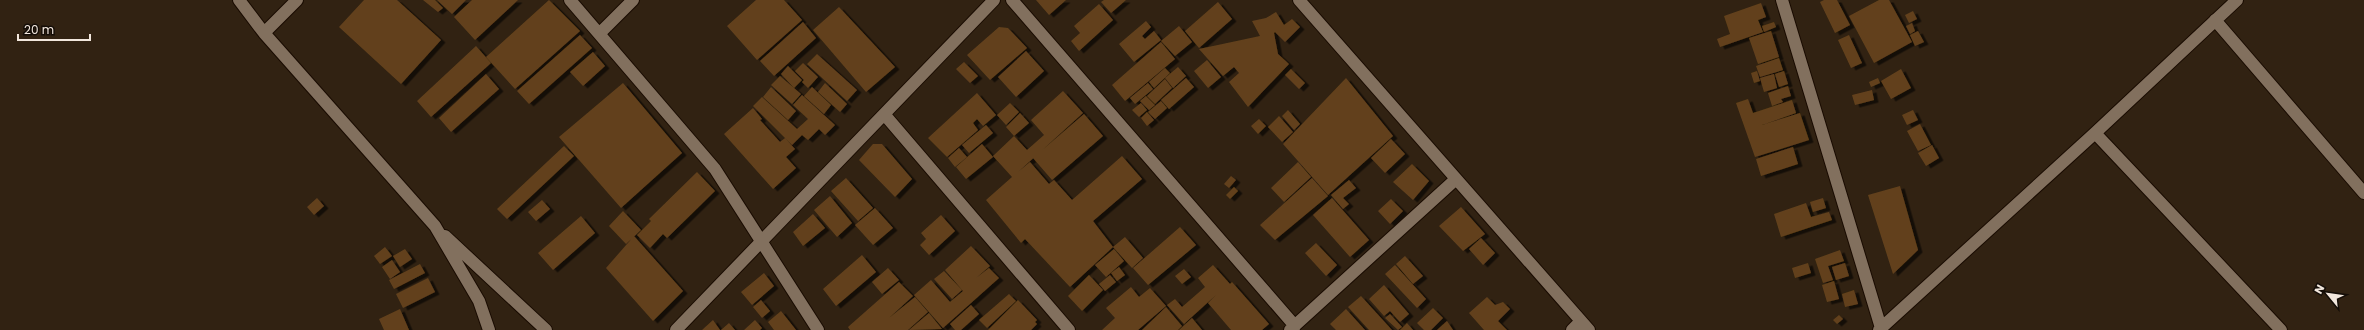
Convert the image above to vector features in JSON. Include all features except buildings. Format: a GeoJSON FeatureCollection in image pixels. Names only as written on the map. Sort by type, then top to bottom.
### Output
{"type":"FeatureCollection","features":[{"type":"Feature","properties":{"kind":"street"},"geometry":{"type":"LineString","coordinates":[[239,0],[264,33],[435,226],[546,330]]}},
{"type":"Feature","properties":{"kind":"street"},"geometry":{"type":"LineString","coordinates":[[264,33],[297,0]]}},
{"type":"Feature","properties":{"kind":"street"},"geometry":{"type":"LineString","coordinates":[[570,0],[600,33],[715,169],[818,330]]}},
{"type":"Feature","properties":{"kind":"street"},"geometry":{"type":"LineString","coordinates":[[600,33],[633,0]]}},
{"type":"Feature","properties":{"kind":"street"},"geometry":{"type":"LineString","coordinates":[[676,330],[994,0]]}},
{"type":"Feature","properties":{"kind":"street"},"geometry":{"type":"LineString","coordinates":[[1012,0],[1292,328],[1456,179]]}},
{"type":"Feature","properties":{"kind":"street"},"geometry":{"type":"LineString","coordinates":[[1299,0],[1585,326],[1572,330]]}},
{"type":"Feature","properties":{"kind":"street"},"geometry":{"type":"LineString","coordinates":[[1782,0],[1880,329],[2095,133],[2237,0]]}},
{"type":"Feature","properties":{"kind":"street"},"geometry":{"type":"LineString","coordinates":[[2215,20],[2364,193]]}},
{"type":"Feature","properties":{"kind":"street"},"geometry":{"type":"LineString","coordinates":[[884,114],[1069,330]]}},
{"type":"Feature","properties":{"kind":"street"},"geometry":{"type":"LineString","coordinates":[[2095,133],[2281,330]]}},
{"type":"Feature","properties":{"kind":"street"},"geometry":{"type":"LineString","coordinates":[[435,226],[479,301],[489,330]]}}]}
